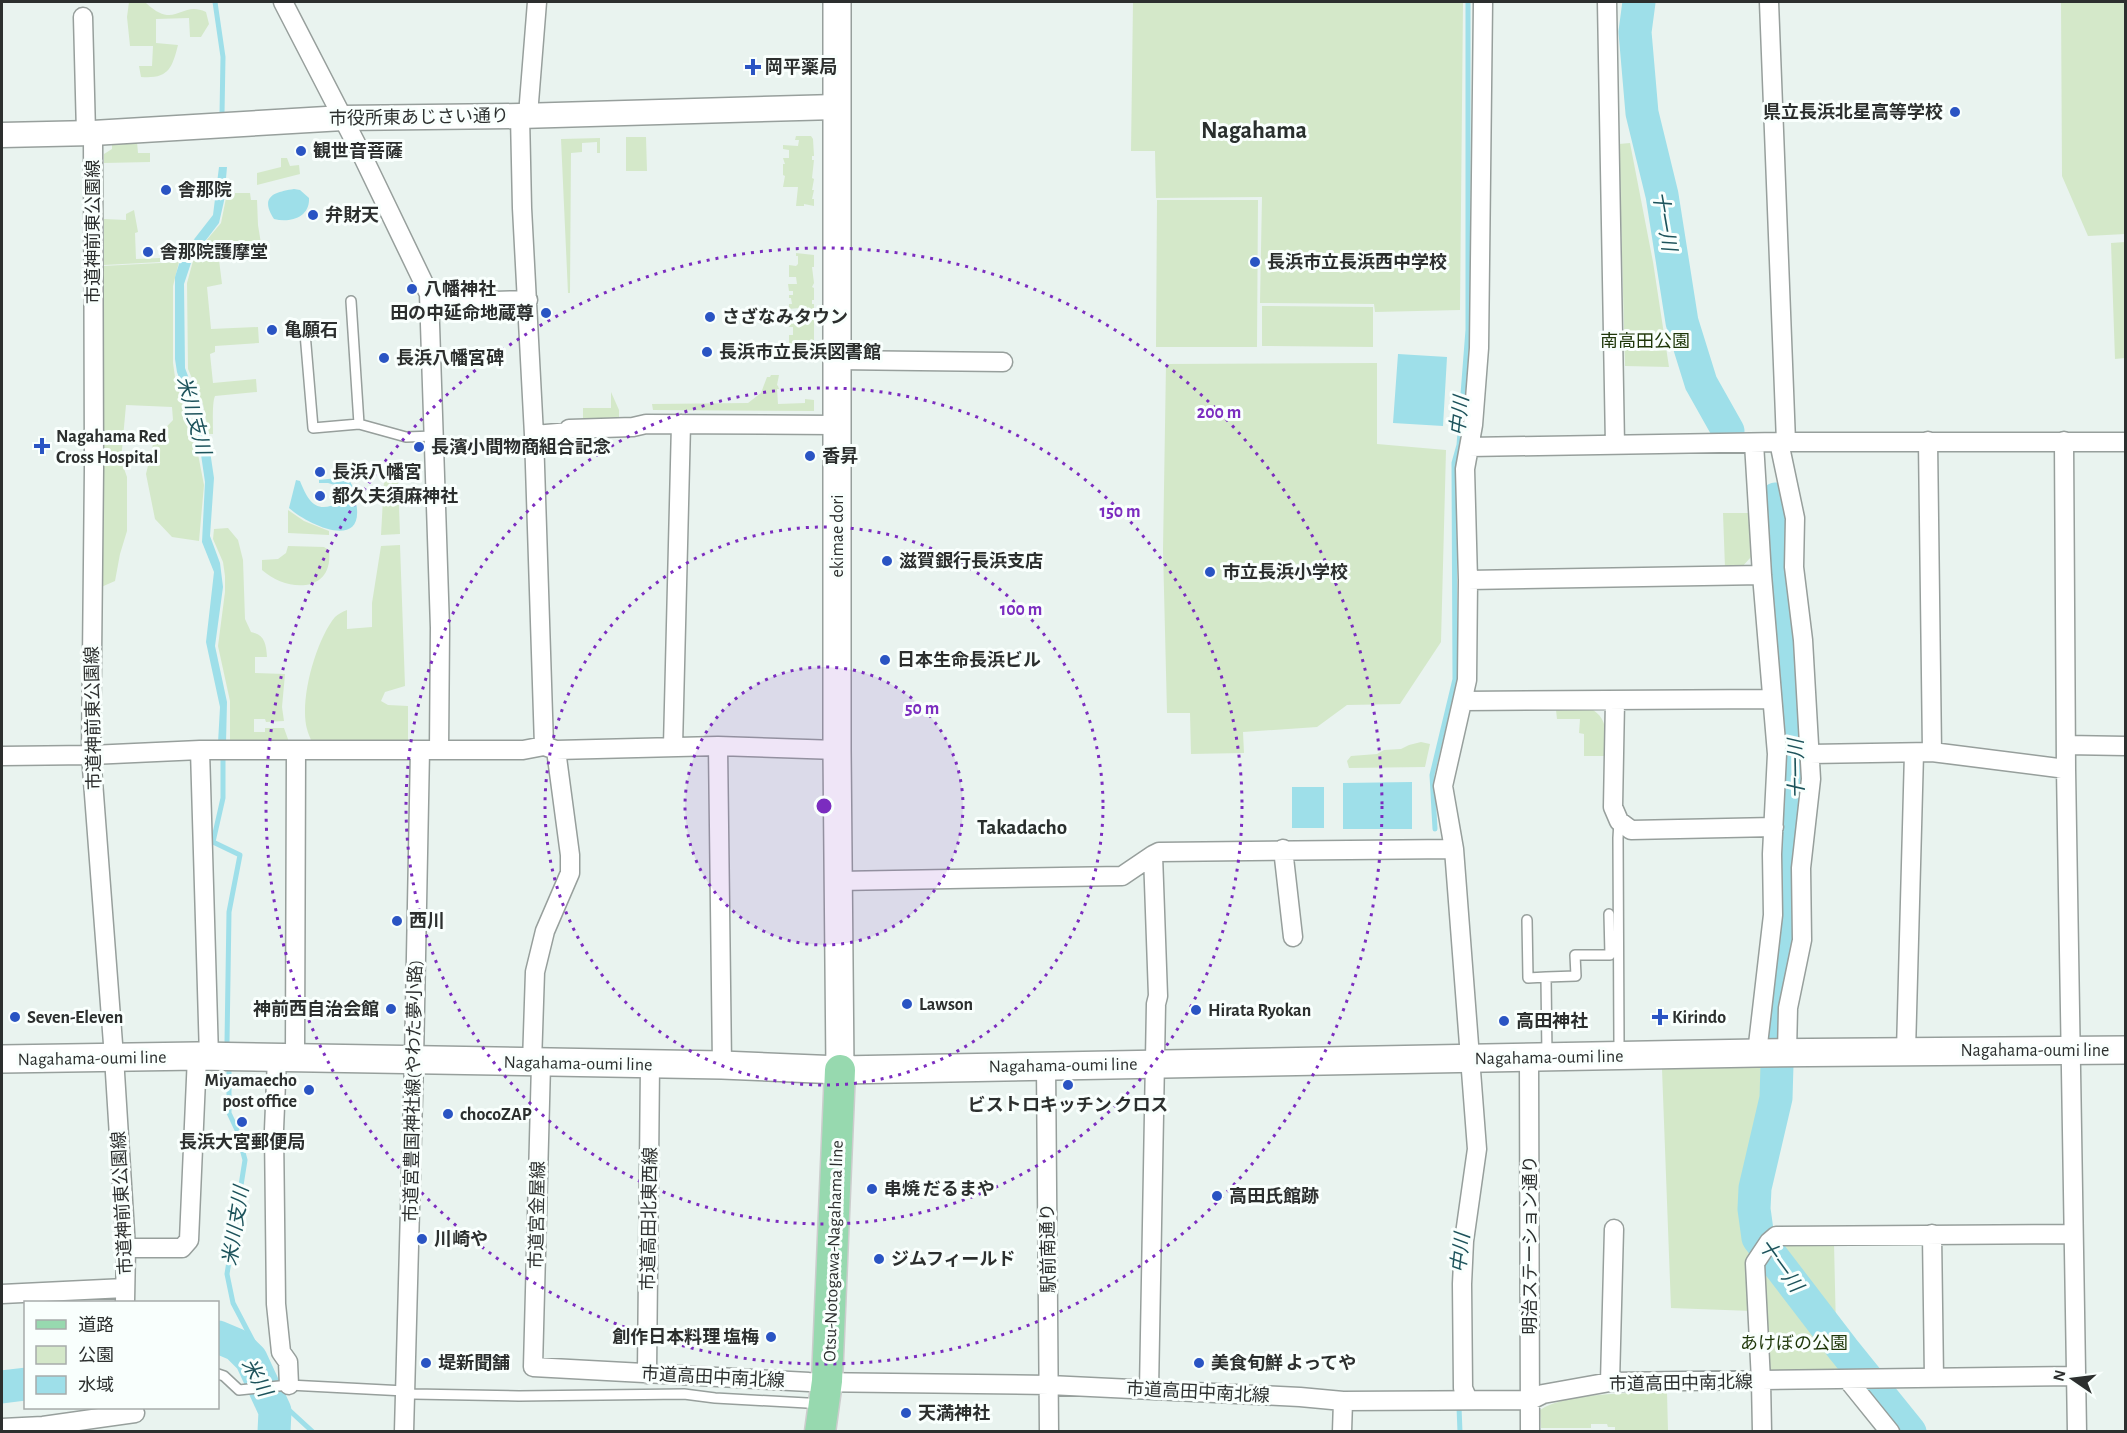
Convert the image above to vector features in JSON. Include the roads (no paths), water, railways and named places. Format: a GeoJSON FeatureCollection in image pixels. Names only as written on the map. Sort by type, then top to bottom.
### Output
{"type":"FeatureCollection","features":[{"type":"Feature","properties":{"kind":"main road","name":"ekimae dori"},"geometry":{"type":"LineString","coordinates":[[837,2],[836,424],[840,1070]]}},
{"type":"Feature","properties":{"kind":"main road","name":"Nagahama-oumi line"},"geometry":{"type":"LineString","coordinates":[[2,1059],[286,1058],[722,1065],[840,1070],[1757,1053],[2126,1050]]}},
{"type":"Feature","properties":{"kind":"main road","name":"Otsu-Notogawa-Nagahama line"},"geometry":{"type":"LineString","coordinates":[[824,1406],[840,1070]]}},
{"type":"Feature","properties":{"kind":"street"},"geometry":{"type":"LineString","coordinates":[[283,2],[429,294],[440,628],[439,750]]}},
{"type":"Feature","properties":{"kind":"street","name":"市道宮金屋線"},"geometry":{"type":"LineString","coordinates":[[533,1367],[537,1063],[535,972],[545,931],[570,873],[570,855],[550,748],[522,208],[524,116],[537,2]]}},
{"type":"Feature","properties":{"kind":"street"},"geometry":{"type":"LineString","coordinates":[[1468,1400],[1463,1388],[1462,1284],[1464,1241],[1478,1149],[1454,849],[1443,786],[1467,680],[1468,580],[1465,469],[1473,425],[1479,348],[1483,2]]}},
{"type":"Feature","properties":{"kind":"street"},"geometry":{"type":"LineString","coordinates":[[1606,2],[1615,445]]}},
{"type":"Feature","properties":{"kind":"street"},"geometry":{"type":"LineString","coordinates":[[1769,2],[1772,442],[1795,518],[1794,567],[1803,640],[1810,754],[1809,804],[1801,868],[1802,940],[1788,1008],[1787,1053]]}},
{"type":"Feature","properties":{"kind":"street","name":"市道神前東公園線"},"geometry":{"type":"LineString","coordinates":[[84,17],[89,133],[94,468],[91,755],[114,1057],[126,1248],[125,1295]]}},
{"type":"Feature","properties":{"kind":"street","name":"市役所東あじさい通り"},"geometry":{"type":"LineString","coordinates":[[2,135],[89,133],[343,118],[524,116],[836,107]]}},
{"type":"Feature","properties":{"kind":"street"},"geometry":{"type":"LineString","coordinates":[[2,124],[64,128],[89,133]]}},
{"type":"Feature","properties":{"kind":"street"},"geometry":{"type":"LineString","coordinates":[[430,303],[528,300]]}},
{"type":"Feature","properties":{"kind":"street"},"geometry":{"type":"LineString","coordinates":[[836,360],[1003,362]]}},
{"type":"Feature","properties":{"kind":"street"},"geometry":{"type":"LineString","coordinates":[[534,435],[570,432],[569,429],[633,427],[646,424],[836,424]]}},
{"type":"Feature","properties":{"kind":"street"},"geometry":{"type":"LineString","coordinates":[[673,746],[681,424]]}},
{"type":"Feature","properties":{"kind":"street"},"geometry":{"type":"LineString","coordinates":[[1906,1051],[1923,752],[1928,441]]}},
{"type":"Feature","properties":{"kind":"street"},"geometry":{"type":"LineString","coordinates":[[2064,441],[2066,770],[2077,1431]]}},
{"type":"Feature","properties":{"kind":"street"},"geometry":{"type":"LineString","coordinates":[[1469,447],[1772,442],[2126,442]]}},
{"type":"Feature","properties":{"kind":"street"},"geometry":{"type":"LineString","coordinates":[[1757,1053],[1772,933],[1777,764],[1757,482],[1772,442]]}},
{"type":"Feature","properties":{"kind":"street"},"geometry":{"type":"LineString","coordinates":[[1757,482],[1786,485]]}},
{"type":"Feature","properties":{"kind":"street"},"geometry":{"type":"LineString","coordinates":[[1468,580],[1762,575]]}},
{"type":"Feature","properties":{"kind":"street"},"geometry":{"type":"LineString","coordinates":[[1462,701],[1772,699]]}},
{"type":"Feature","properties":{"kind":"street"},"geometry":{"type":"LineString","coordinates":[[1615,701],[1613,807],[1619,821],[1631,830],[1774,827]]}},
{"type":"Feature","properties":{"kind":"street"},"geometry":{"type":"LineString","coordinates":[[2066,745],[2126,746]]}},
{"type":"Feature","properties":{"kind":"street"},"geometry":{"type":"LineString","coordinates":[[2,756],[200,750],[523,750],[673,746],[837,750]]}},
{"type":"Feature","properties":{"kind":"street"},"geometry":{"type":"LineString","coordinates":[[718,746],[722,1065]]}},
{"type":"Feature","properties":{"kind":"street"},"geometry":{"type":"LineString","coordinates":[[126,1248],[182,1248],[189,1240],[203,1057],[200,750]]}},
{"type":"Feature","properties":{"kind":"street"},"geometry":{"type":"LineString","coordinates":[[286,1386],[288,1362],[281,1352],[276,1304],[274,1130],[286,1058],[296,750]]}},
{"type":"Feature","properties":{"kind":"street","name":"市道宮豊国神社線(やわた夢小路)"},"geometry":{"type":"LineString","coordinates":[[404,1431],[420,750]]}},
{"type":"Feature","properties":{"kind":"street"},"geometry":{"type":"LineString","coordinates":[[1810,754],[1923,752],[2066,770]]}},
{"type":"Feature","properties":{"kind":"street"},"geometry":{"type":"LineString","coordinates":[[1283,849],[1293,938]]}},
{"type":"Feature","properties":{"kind":"street"},"geometry":{"type":"LineString","coordinates":[[839,881],[1122,876],[1159,852],[1454,849]]}},
{"type":"Feature","properties":{"kind":"street"},"geometry":{"type":"LineString","coordinates":[[1149,1390],[1156,1004],[1158,996],[1153,855]]}},
{"type":"Feature","properties":{"kind":"street","name":"明治ステーション通り"},"geometry":{"type":"LineString","coordinates":[[1530,1431],[1538,1058]]}},
{"type":"Feature","properties":{"kind":"street","name":"市道高田北東西線"},"geometry":{"type":"LineString","coordinates":[[647,1374],[650,1064]]}},
{"type":"Feature","properties":{"kind":"street","name":"駅前南通り"},"geometry":{"type":"LineString","coordinates":[[1046,1065],[1049,1431]]}},
{"type":"Feature","properties":{"kind":"street"},"geometry":{"type":"LineString","coordinates":[[1610,1382],[1614,1229]]}},
{"type":"Feature","properties":{"kind":"street"},"geometry":{"type":"LineString","coordinates":[[1932,1234],[1934,1378],[2076,1376]]}},
{"type":"Feature","properties":{"kind":"street"},"geometry":{"type":"LineString","coordinates":[[1762,1431],[1755,1263],[1769,1242],[1776,1236],[2073,1234]]}},
{"type":"Feature","properties":{"kind":"street"},"geometry":{"type":"LineString","coordinates":[[2,1294],[125,1295]]}},
{"type":"Feature","properties":{"kind":"street","name":"市道高田中南北線"},"geometry":{"type":"LineString","coordinates":[[533,1367],[809,1382],[824,1406],[843,1383],[1049,1385],[1300,1396],[1342,1401],[1531,1400],[1543,1394],[1610,1382],[1934,1378]]}},
{"type":"Feature","properties":{"kind":"street"},"geometry":{"type":"LineString","coordinates":[[1854,1380],[1890,1431]]}},
{"type":"Feature","properties":{"kind":"street"},"geometry":{"type":"LineString","coordinates":[[1342,1401],[1342,1431]]}},
{"type":"Feature","properties":{"kind":"street"},"geometry":{"type":"LineString","coordinates":[[2,1428],[43,1426],[135,1410],[133,1431]]}},
{"type":"Feature","properties":{"kind":"lane"},"geometry":{"type":"LineString","coordinates":[[351,301],[359,424]]}},
{"type":"Feature","properties":{"kind":"lane"},"geometry":{"type":"LineString","coordinates":[[305,333],[313,428],[359,424],[406,437],[434,436]]}},
{"type":"Feature","properties":{"kind":"lane"},"geometry":{"type":"LineString","coordinates":[[1619,821],[1619,1045]]}},
{"type":"Feature","properties":{"kind":"lane"},"geometry":{"type":"LineString","coordinates":[[1527,920],[1528,978],[1576,976],[1575,956],[1610,955],[1609,914]]}},
{"type":"Feature","properties":{"kind":"lane"},"geometry":{"type":"LineString","coordinates":[[1538,1058],[1546,977]]}},
{"type":"Feature","properties":{"kind":"lane"},"geometry":{"type":"LineString","coordinates":[[219,1374],[239,1390],[286,1386],[405,1391],[413,1394],[519,1396],[684,1394],[715,1398],[807,1402],[824,1406]]}},
{"type":"Feature","properties":{"kind":"water"},"geometry":{"type":"Polygon","coordinates":[[[219,167],[227,167],[224,201],[219,223],[193,257],[184,284],[185,368],[206,424],[214,478],[210,536],[220,563],[223,587],[215,646],[227,702],[226,743],[218,743],[220,707],[206,642],[214,572],[202,542],[205,482],[197,427],[177,372],[175,359],[175,277],[188,247],[213,215],[219,167]]]}},
{"type":"Feature","properties":{"kind":"water"},"geometry":{"type":"Polygon","coordinates":[[[294,189],[300,190],[309,198],[306,210],[293,219],[274,219],[268,205],[271,196],[294,189]]]}},
{"type":"Feature","properties":{"kind":"water"},"geometry":{"type":"Polygon","coordinates":[[[1398,354],[1447,357],[1443,426],[1393,423],[1398,354]]]}},
{"type":"Feature","properties":{"kind":"water"},"geometry":{"type":"Polygon","coordinates":[[[337,478],[349,480],[353,488],[357,517],[352,526],[344,530],[321,527],[289,508],[296,480],[300,481],[306,495],[314,504],[325,507],[340,502],[342,494],[338,486],[319,483],[319,480],[337,478]]]}},
{"type":"Feature","properties":{"kind":"water"},"geometry":{"type":"Polygon","coordinates":[[[1412,782],[1412,829],[1343,829],[1343,783],[1412,782]]]}},
{"type":"Feature","properties":{"kind":"water"},"geometry":{"type":"Polygon","coordinates":[[[1292,787],[1324,787],[1324,828],[1292,828],[1292,787]]]}},
{"type":"Feature","properties":{"kind":"waterway","name":"米川支川"},"geometry":{"type":"LineString","coordinates":[[215,2],[223,57],[222,114]]}},
{"type":"Feature","properties":{"kind":"waterway","name":"中川"},"geometry":{"type":"LineString","coordinates":[[1435,829],[1432,775],[1455,679],[1454,463],[1459,445],[1468,330],[1468,2]]}},
{"type":"Feature","properties":{"kind":"waterway","name":"十一川"},"geometry":{"type":"LineString","coordinates":[[1639,2],[1635,32],[1642,113],[1662,195],[1682,322],[1701,383],[1728,431]]}},
{"type":"Feature","properties":{"kind":"waterway","name":"十一川"},"geometry":{"type":"LineString","coordinates":[[1776,499],[1798,776],[1790,892],[1790,932],[1780,1007],[1779,1035]]}},
{"type":"Feature","properties":{"kind":"waterway","name":"米川支川"},"geometry":{"type":"LineString","coordinates":[[223,759],[223,798],[213,842],[240,855],[229,912],[227,1043]]}},
{"type":"Feature","properties":{"kind":"waterway","name":"十一川"},"geometry":{"type":"LineString","coordinates":[[1777,1065],[1776,1098],[1755,1188],[1754,1209],[1758,1238],[1910,1432]]}},
{"type":"Feature","properties":{"kind":"waterway","name":"米川支川"},"geometry":{"type":"LineString","coordinates":[[229,1070],[229,1113],[237,1130],[245,1160],[227,1274],[233,1303],[289,1410],[313,1432]]}},
{"type":"Feature","properties":{"kind":"waterway","name":"米川"},"geometry":{"type":"LineString","coordinates":[[219,1337],[237,1345],[251,1359],[275,1411],[274,1432]]}},
{"type":"Feature","properties":{"kind":"waterway","name":"米川"},"geometry":{"type":"LineString","coordinates":[[2,1387],[24,1384]]}},
{"type":"Feature","properties":{"kind":"waterway","name":"中川"},"geometry":{"type":"LineString","coordinates":[[1459,1407],[1460,1432]]}},
{"type":"Feature","properties":{"kind":"place","name":"岡平薬局"},"geometry":{"type":"Point","coordinates":[753,67]}},
{"type":"Feature","properties":{"kind":"place","name":"県立長浜北星高等学校"},"geometry":{"type":"Point","coordinates":[1955,112]}},
{"type":"Feature","properties":{"kind":"place","name":"観世音菩薩"},"geometry":{"type":"Point","coordinates":[301,151]}},
{"type":"Feature","properties":{"kind":"place","name":"舎那院"},"geometry":{"type":"Point","coordinates":[166,190]}},
{"type":"Feature","properties":{"kind":"place","name":"弁財天"},"geometry":{"type":"Point","coordinates":[313,215]}},
{"type":"Feature","properties":{"kind":"place","name":"舎那院護摩堂"},"geometry":{"type":"Point","coordinates":[148,252]}},
{"type":"Feature","properties":{"kind":"place","name":"長浜市立長浜西中学校"},"geometry":{"type":"Point","coordinates":[1255,262]}},
{"type":"Feature","properties":{"kind":"place","name":"八幡神社"},"geometry":{"type":"Point","coordinates":[412,289]}},
{"type":"Feature","properties":{"kind":"place","name":"田の中延命地蔵尊"},"geometry":{"type":"Point","coordinates":[546,313]}},
{"type":"Feature","properties":{"kind":"place","name":"さざなみタウン"},"geometry":{"type":"Point","coordinates":[710,317]}},
{"type":"Feature","properties":{"kind":"place","name":"亀願石"},"geometry":{"type":"Point","coordinates":[272,330]}},
{"type":"Feature","properties":{"kind":"place","name":"長浜市立長浜図書館"},"geometry":{"type":"Point","coordinates":[707,352]}},
{"type":"Feature","properties":{"kind":"place","name":"長浜八幡宮碑"},"geometry":{"type":"Point","coordinates":[384,358]}},
{"type":"Feature","properties":{"kind":"place","name":"Nagahama Red Cross Hospital"},"geometry":{"type":"Point","coordinates":[42,446]}},
{"type":"Feature","properties":{"kind":"place","name":"長濱小間物商組合記念"},"geometry":{"type":"Point","coordinates":[419,447]}},
{"type":"Feature","properties":{"kind":"place","name":"香昇"},"geometry":{"type":"Point","coordinates":[810,456]}},
{"type":"Feature","properties":{"kind":"place","name":"長浜八幡宮"},"geometry":{"type":"Point","coordinates":[320,472]}},
{"type":"Feature","properties":{"kind":"place","name":"都久夫須麻神社"},"geometry":{"type":"Point","coordinates":[320,496]}},
{"type":"Feature","properties":{"kind":"place","name":"滋賀銀行長浜支店"},"geometry":{"type":"Point","coordinates":[887,561]}},
{"type":"Feature","properties":{"kind":"place","name":"市立長浜小学校"},"geometry":{"type":"Point","coordinates":[1210,572]}},
{"type":"Feature","properties":{"kind":"place","name":"日本生命長浜ビル"},"geometry":{"type":"Point","coordinates":[885,660]}},
{"type":"Feature","properties":{"kind":"place","name":"西川"},"geometry":{"type":"Point","coordinates":[397,921]}},
{"type":"Feature","properties":{"kind":"place","name":"Lawson"},"geometry":{"type":"Point","coordinates":[907,1004]}},
{"type":"Feature","properties":{"kind":"place","name":"神前西自治会館"},"geometry":{"type":"Point","coordinates":[391,1009]}},
{"type":"Feature","properties":{"kind":"place","name":"Hirata Ryokan"},"geometry":{"type":"Point","coordinates":[1196,1010]}},
{"type":"Feature","properties":{"kind":"place","name":"Seven-Eleven"},"geometry":{"type":"Point","coordinates":[15,1017]}},
{"type":"Feature","properties":{"kind":"place","name":"Kirindo"},"geometry":{"type":"Point","coordinates":[1660,1017]}},
{"type":"Feature","properties":{"kind":"place","name":"高田神社"},"geometry":{"type":"Point","coordinates":[1504,1021]}},
{"type":"Feature","properties":{"kind":"place","name":"ビストロキッチン クロス"},"geometry":{"type":"Point","coordinates":[1068,1085]}},
{"type":"Feature","properties":{"kind":"place","name":"Miyamaecho post office"},"geometry":{"type":"Point","coordinates":[309,1090]}},
{"type":"Feature","properties":{"kind":"place","name":"chocoZAP"},"geometry":{"type":"Point","coordinates":[448,1114]}},
{"type":"Feature","properties":{"kind":"place","name":"長浜大宮郵便局"},"geometry":{"type":"Point","coordinates":[242,1122]}},
{"type":"Feature","properties":{"kind":"place","name":"串焼 だるまや"},"geometry":{"type":"Point","coordinates":[872,1189]}},
{"type":"Feature","properties":{"kind":"place","name":"高田氏館跡"},"geometry":{"type":"Point","coordinates":[1217,1196]}},
{"type":"Feature","properties":{"kind":"place","name":"川崎や"},"geometry":{"type":"Point","coordinates":[422,1239]}},
{"type":"Feature","properties":{"kind":"place","name":"ジムフィールド"},"geometry":{"type":"Point","coordinates":[879,1259]}},
{"type":"Feature","properties":{"kind":"place","name":"創作日本料理 塩梅"},"geometry":{"type":"Point","coordinates":[771,1337]}},
{"type":"Feature","properties":{"kind":"place","name":"堤新聞舗"},"geometry":{"type":"Point","coordinates":[426,1363]}},
{"type":"Feature","properties":{"kind":"place","name":"美食旬鮮 よってや"},"geometry":{"type":"Point","coordinates":[1199,1363]}},
{"type":"Feature","properties":{"kind":"place","name":"天満神社"},"geometry":{"type":"Point","coordinates":[906,1413]}},
{"type":"Feature","properties":{"kind":"district","name":"Nagahama"},"geometry":{"type":"Point","coordinates":[1254,130]}},
{"type":"Feature","properties":{"kind":"district","name":"Takadacho"},"geometry":{"type":"Point","coordinates":[1022,827]}},
{"type":"Feature","properties":{"kind":"park label","name":"南高田公園"},"geometry":{"type":"Point","coordinates":[1645,341]}},
{"type":"Feature","properties":{"kind":"park label","name":"あけぼの公園"},"geometry":{"type":"Point","coordinates":[1794,1343]}}]}
